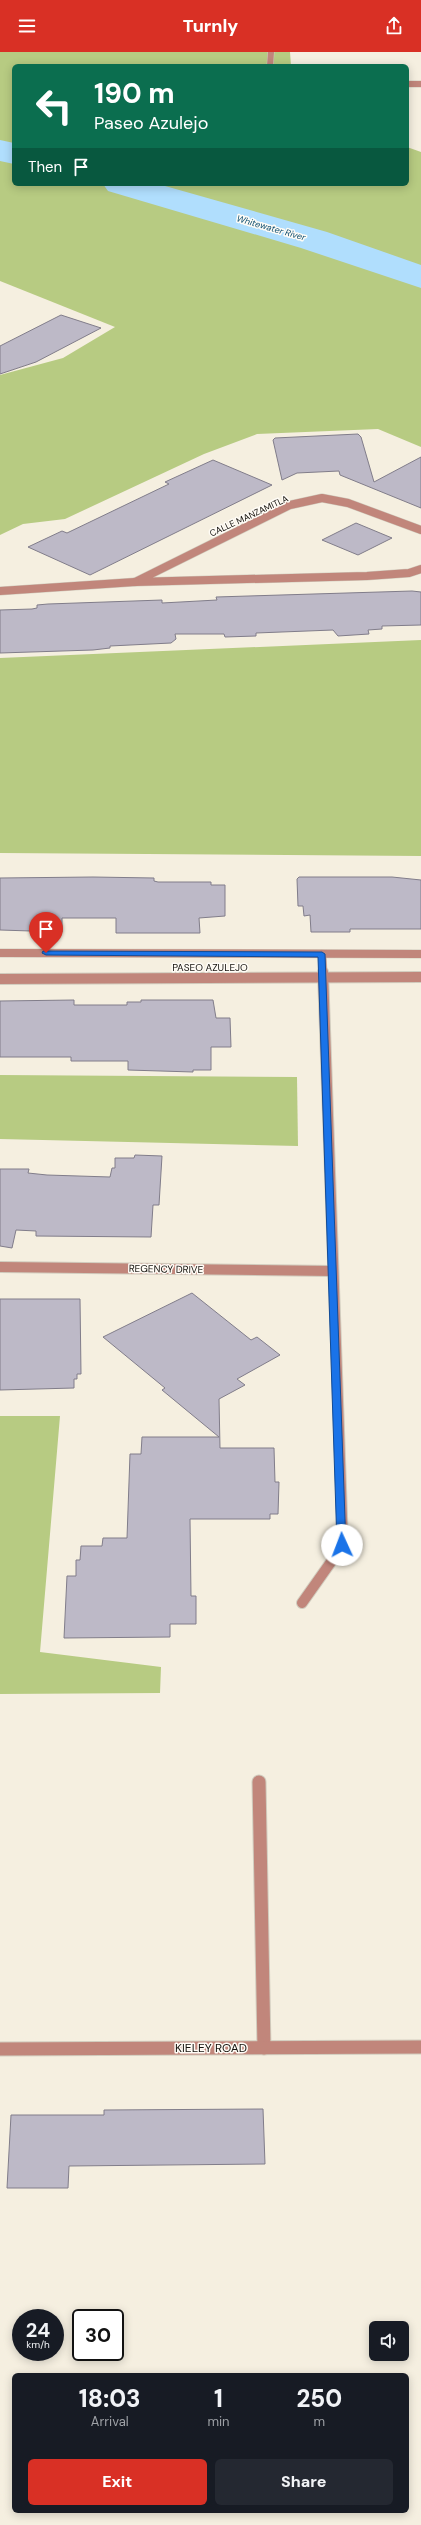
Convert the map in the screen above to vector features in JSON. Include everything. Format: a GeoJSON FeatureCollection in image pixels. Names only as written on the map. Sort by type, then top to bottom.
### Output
{"type":"FeatureCollection","features":[{"type":"Feature","properties":{"kind":"street"},"geometry":{"type":"LineString","coordinates":[[270,64],[271,52]]}},
{"type":"Feature","properties":{"kind":"street"},"geometry":{"type":"LineString","coordinates":[[409,84],[421,84]]}},
{"type":"Feature","properties":{"kind":"street","name":"CALLE MANZAMITLA"},"geometry":{"type":"LineString","coordinates":[[135,582],[290,505],[322,498],[348,503],[421,530]]}},
{"type":"Feature","properties":{"kind":"street","name":"CALLE MANZAMITLA"},"geometry":{"type":"LineString","coordinates":[[0,591],[135,582],[367,576],[409,573],[421,569]]}},
{"type":"Feature","properties":{"kind":"street","name":"PASEO AZULEJO"},"geometry":{"type":"LineString","coordinates":[[0,953],[421,954]]}},
{"type":"Feature","properties":{"kind":"street"},"geometry":{"type":"LineString","coordinates":[[302,1603],[342,1545],[332,1271],[324,977],[322,954]]}},
{"type":"Feature","properties":{"kind":"street","name":"PASEO AZULEJO"},"geometry":{"type":"LineString","coordinates":[[0,979],[421,977]]}},
{"type":"Feature","properties":{"kind":"street","name":"REGENCY DRIVE"},"geometry":{"type":"LineString","coordinates":[[0,1267],[332,1271]]}},
{"type":"Feature","properties":{"kind":"street"},"geometry":{"type":"LineString","coordinates":[[259,1782],[264,2048]]}},
{"type":"Feature","properties":{"kind":"street","name":"KIELEY ROAD"},"geometry":{"type":"LineString","coordinates":[[0,2049],[421,2047]]}},
{"type":"Feature","properties":{"kind":"green space"},"geometry":{"type":"Polygon","coordinates":[[[0,52],[290,52],[291,64],[12,64],[12,186],[409,186],[409,148],[421,152],[421,447],[378,429],[257,434],[204,454],[65,519],[23,524],[0,535],[0,375],[63,358],[115,327],[0,281],[0,52]]]}},
{"type":"Feature","properties":{"kind":"green space"},"geometry":{"type":"Polygon","coordinates":[[[421,640],[421,856],[0,853],[0,658],[421,640]]]}},
{"type":"Feature","properties":{"kind":"green space"},"geometry":{"type":"Polygon","coordinates":[[[0,1075],[297,1077],[298,1146],[0,1139],[0,1075]]]}},
{"type":"Feature","properties":{"kind":"green space"},"geometry":{"type":"Polygon","coordinates":[[[0,1416],[60,1416],[40,1652],[161,1667],[160,1693],[0,1694],[0,1416]]]}},
{"type":"Feature","properties":{"kind":"building"},"geometry":{"type":"Polygon","coordinates":[[[61,315],[101,328],[36,362],[0,374],[0,346],[61,315]]]}},
{"type":"Feature","properties":{"kind":"building"},"geometry":{"type":"Polygon","coordinates":[[[358,434],[361,437],[374,482],[421,457],[421,508],[340,475],[339,471],[297,473],[282,480],[273,440],[275,438],[358,434]]]}},
{"type":"Feature","properties":{"kind":"building"},"geometry":{"type":"Polygon","coordinates":[[[213,460],[272,485],[90,575],[28,547],[62,531],[67,533],[169,484],[165,482],[213,460]]]}},
{"type":"Feature","properties":{"kind":"building"},"geometry":{"type":"Polygon","coordinates":[[[356,523],[392,538],[358,555],[322,540],[356,523]]]}},
{"type":"Feature","properties":{"kind":"building"},"geometry":{"type":"Polygon","coordinates":[[[412,591],[421,592],[421,625],[382,626],[382,629],[368,630],[369,634],[338,636],[333,630],[256,633],[256,636],[225,637],[224,634],[175,634],[176,639],[171,643],[110,646],[110,648],[93,650],[0,653],[0,610],[32,609],[37,608],[37,605],[48,604],[162,600],[162,603],[217,600],[216,597],[412,591]]]}},
{"type":"Feature","properties":{"kind":"building"},"geometry":{"type":"Polygon","coordinates":[[[299,877],[392,877],[421,880],[421,929],[350,929],[350,932],[311,932],[310,915],[304,916],[303,906],[298,906],[297,879],[299,877]]]}},
{"type":"Feature","properties":{"kind":"building"},"geometry":{"type":"Polygon","coordinates":[[[0,878],[154,878],[154,881],[158,882],[211,882],[211,885],[225,885],[225,916],[199,918],[200,933],[116,933],[116,918],[62,918],[62,932],[0,930],[0,878]]]}},
{"type":"Feature","properties":{"kind":"building"},"geometry":{"type":"Polygon","coordinates":[[[74,1000],[74,1005],[127,1005],[127,1002],[141,1002],[141,1000],[213,1000],[216,1018],[230,1018],[231,1047],[211,1047],[211,1070],[193,1070],[193,1072],[128,1070],[128,1061],[71,1061],[71,1057],[0,1057],[0,1001],[74,1000]]]}},
{"type":"Feature","properties":{"kind":"building"},"geometry":{"type":"Polygon","coordinates":[[[135,1155],[162,1156],[159,1205],[153,1205],[151,1237],[36,1236],[36,1231],[16,1230],[12,1248],[0,1246],[0,1169],[29,1169],[28,1173],[47,1175],[110,1177],[112,1168],[115,1168],[115,1158],[134,1158],[135,1155]]]}},
{"type":"Feature","properties":{"kind":"building"},"geometry":{"type":"Polygon","coordinates":[[[192,1293],[251,1340],[257,1337],[280,1355],[237,1379],[245,1385],[219,1399],[220,1448],[274,1448],[275,1482],[279,1482],[278,1514],[270,1514],[270,1519],[190,1519],[191,1596],[196,1596],[196,1624],[170,1624],[170,1637],[64,1638],[67,1576],[76,1576],[76,1560],[80,1560],[81,1546],[102,1546],[103,1538],[127,1538],[130,1454],[141,1454],[142,1437],[219,1437],[162,1390],[165,1388],[103,1337],[192,1293]]]}},
{"type":"Feature","properties":{"kind":"building"},"geometry":{"type":"Polygon","coordinates":[[[0,1299],[80,1299],[81,1374],[77,1374],[77,1379],[74,1379],[74,1388],[0,1390],[0,1299]]]}},
{"type":"Feature","properties":{"kind":"building"},"geometry":{"type":"Polygon","coordinates":[[[263,2109],[265,2164],[69,2166],[68,2188],[7,2188],[11,2115],[104,2115],[104,2110],[263,2109]]]}},
{"type":"Feature","properties":{"kind":"waterway","name":"Whitewater River"},"geometry":{"type":"LineString","coordinates":[[0,150],[12,153]]}},
{"type":"Feature","properties":{"kind":"waterway","name":"Whitewater River"},"geometry":{"type":"LineString","coordinates":[[127,186],[314,240],[421,277]]}},
{"type":"Feature","properties":{"kind":"route"},"geometry":{"type":"LineString","coordinates":[[46,953],[322,954],[324,977],[342,1545]]}}]}
